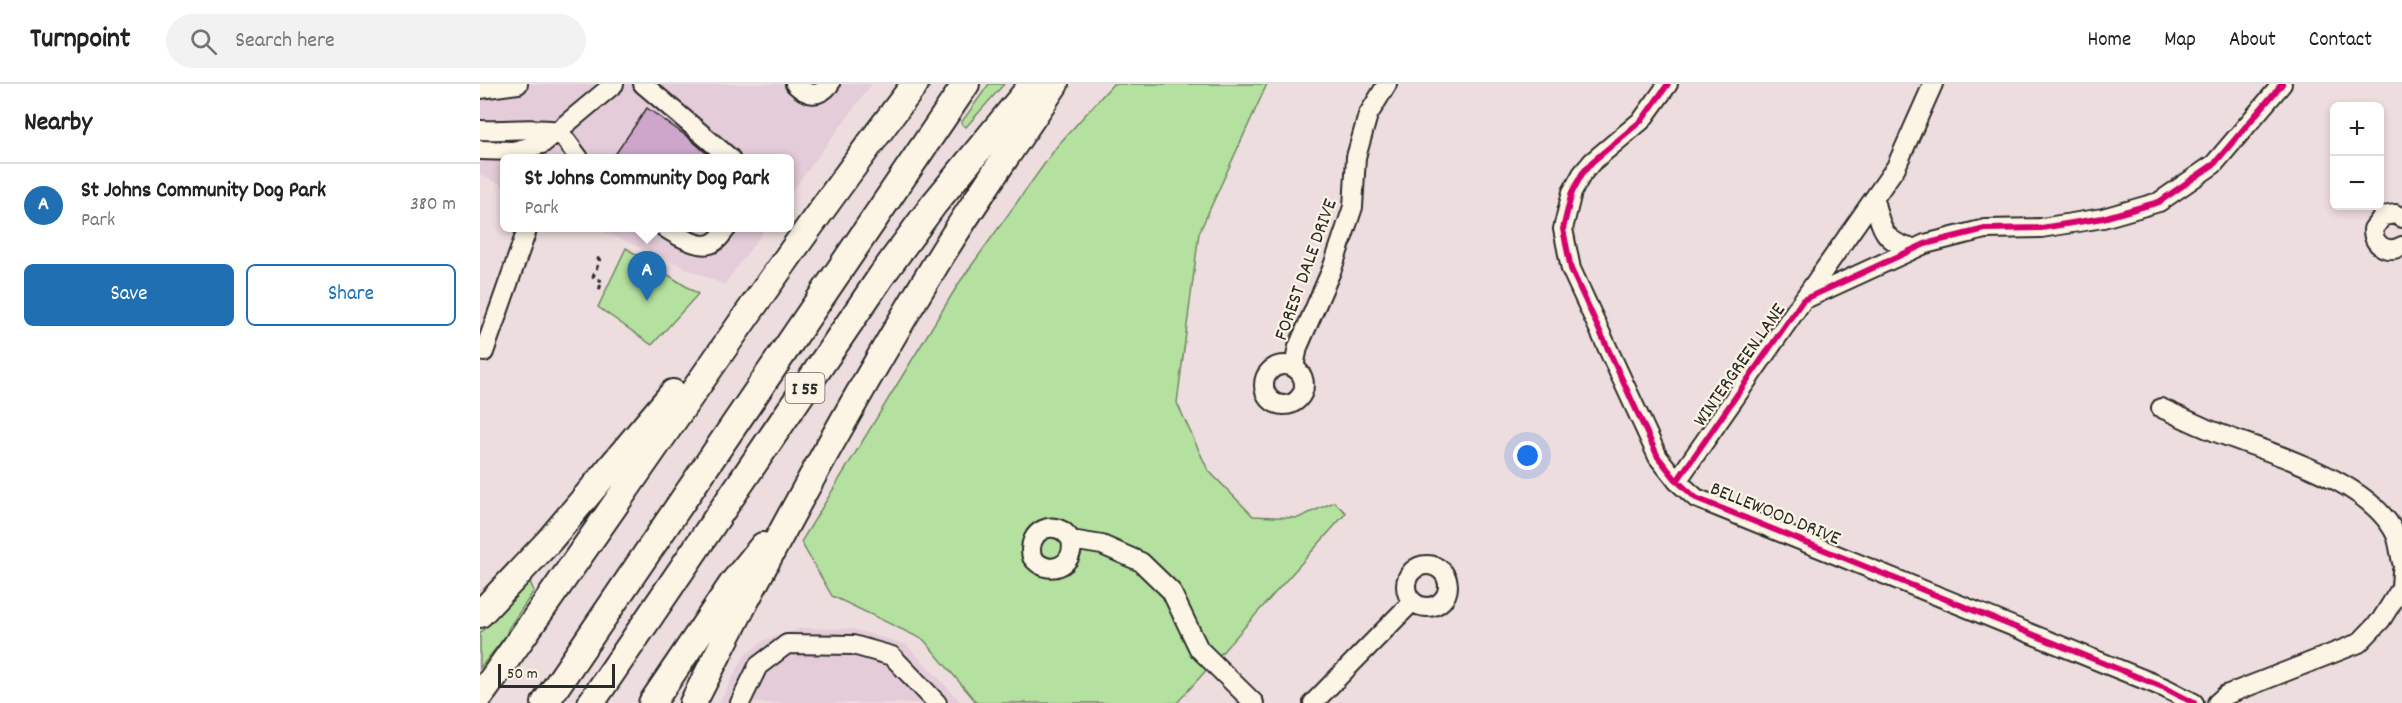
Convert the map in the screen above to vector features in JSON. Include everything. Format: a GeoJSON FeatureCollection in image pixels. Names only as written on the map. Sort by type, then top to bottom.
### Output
{"type":"FeatureCollection","features":[{"type":"Feature","properties":{"kind":"highway"},"geometry":{"type":"LineString","coordinates":[[480,696],[543,610],[774,273],[915,84]]}},
{"type":"Feature","properties":{"kind":"highway","name":"I 55"},"geometry":{"type":"LineString","coordinates":[[545,703],[966,84]]}},
{"type":"Feature","properties":{"kind":"highway","name":"I 55"},"geometry":{"type":"LineString","coordinates":[[591,703],[882,274],[954,178],[1033,84]]}},
{"type":"Feature","properties":{"kind":"highway"},"geometry":{"type":"LineString","coordinates":[[693,703],[796,503],[943,253],[1055,84]]}},
{"type":"Feature","properties":{"kind":"highway"},"geometry":{"type":"LineString","coordinates":[[480,614],[548,542],[774,273]]}},
{"type":"Feature","properties":{"kind":"highway"},"geometry":{"type":"LineString","coordinates":[[652,703],[733,583],[796,503]]}},
{"type":"Feature","properties":{"kind":"street"},"geometry":{"type":"LineString","coordinates":[[480,89],[518,84]]}},
{"type":"Feature","properties":{"kind":"street"},"geometry":{"type":"LineString","coordinates":[[480,150],[513,151],[542,144],[614,84]]}},
{"type":"Feature","properties":{"kind":"street"},"geometry":{"type":"LineString","coordinates":[[643,84],[724,154]]}},
{"type":"Feature","properties":{"kind":"street"},"geometry":{"type":"LineString","coordinates":[[795,84],[803,92],[812,95],[825,90],[830,84]]}},
{"type":"Feature","properties":{"kind":"street","name":"FOREST DALE DRIVE"},"geometry":{"type":"LineString","coordinates":[[1294,368],[1299,347],[1332,269],[1353,207],[1356,157],[1368,116],[1387,84]]}},
{"type":"Feature","properties":{"kind":"street","name":"BELLEWOOD DRIVE"},"geometry":{"type":"LineString","coordinates":[[1668,84],[1642,120],[1592,162],[1582,174],[1572,192],[1563,229],[1571,269],[1658,457],[1677,481],[1696,498],[2165,688],[2194,703]]}},
{"type":"Feature","properties":{"kind":"street"},"geometry":{"type":"LineString","coordinates":[[1803,300],[1896,167],[1933,84]]}},
{"type":"Feature","properties":{"kind":"street","name":"WINTERGREEN LANE"},"geometry":{"type":"LineString","coordinates":[[1677,481],[1803,300],[1914,249],[1985,229],[2041,228],[2103,218],[2159,202],[2214,164],[2282,84]]}},
{"type":"Feature","properties":{"kind":"street"},"geometry":{"type":"LineString","coordinates":[[480,130],[511,131],[534,128],[558,131],[575,154]]}},
{"type":"Feature","properties":{"kind":"street"},"geometry":{"type":"LineString","coordinates":[[1874,199],[1880,223],[1889,240],[1914,249]]}},
{"type":"Feature","properties":{"kind":"street"},"geometry":{"type":"LineString","coordinates":[[2402,218],[2395,214],[2383,216],[2373,229],[2375,241],[2384,248],[2395,249],[2402,246]]}},
{"type":"Feature","properties":{"kind":"street"},"geometry":{"type":"LineString","coordinates":[[484,352],[526,232]]}},
{"type":"Feature","properties":{"kind":"street"},"geometry":{"type":"LineString","coordinates":[[673,232],[696,243],[708,245],[716,242],[724,232]]}},
{"type":"Feature","properties":{"kind":"street"},"geometry":{"type":"LineString","coordinates":[[2161,408],[2203,428],[2312,469],[2352,489],[2378,511],[2396,535],[2401,552]]}},
{"type":"Feature","properties":{"kind":"street"},"geometry":{"type":"LineString","coordinates":[[1071,540],[1102,545],[1142,562],[1171,591],[1198,649],[1254,703]]}},
{"type":"Feature","properties":{"kind":"street"},"geometry":{"type":"LineString","coordinates":[[2217,703],[2226,695],[2306,666],[2359,643],[2381,620],[2402,583]]}},
{"type":"Feature","properties":{"kind":"street"},"geometry":{"type":"LineString","coordinates":[[1313,703],[1412,602]]}},
{"type":"Feature","properties":{"kind":"street"},"geometry":{"type":"LineString","coordinates":[[740,703],[758,666],[787,644],[853,645],[892,656],[937,703]]}},
{"type":"Feature","properties":{"kind":"path"},"geometry":{"type":"LineString","coordinates":[[597,258],[600,260],[593,277],[602,281],[599,290]]}},
{"type":"Feature","properties":{"kind":"shaded area"},"geometry":{"type":"Polygon","coordinates":[[[480,84],[872,84],[794,189],[794,154],[500,154],[500,184],[480,175],[480,84]]]}},
{"type":"Feature","properties":{"kind":"shaded area"},"geometry":{"type":"Polygon","coordinates":[[[605,232],[763,232],[724,285],[605,232]]]}},
{"type":"Feature","properties":{"kind":"shaded area"},"geometry":{"type":"Polygon","coordinates":[[[802,628],[853,629],[907,645],[962,703],[719,703],[745,655],[765,640],[802,628]]]}},
{"type":"Feature","properties":{"kind":"green space"},"geometry":{"type":"Polygon","coordinates":[[[989,84],[1004,84],[966,127],[961,123],[989,84]]]}},
{"type":"Feature","properties":{"kind":"green space"},"geometry":{"type":"Polygon","coordinates":[[[1113,84],[1267,84],[1199,233],[1177,403],[1208,470],[1253,516],[1298,518],[1334,502],[1346,513],[1177,703],[977,703],[924,640],[832,596],[801,542],[959,283],[1058,145],[1113,84]]]}},
{"type":"Feature","properties":{"kind":"green space"},"geometry":{"type":"Polygon","coordinates":[[[626,248],[698,294],[652,345],[598,307],[626,248]]]}},
{"type":"Feature","properties":{"kind":"green space"},"geometry":{"type":"Polygon","coordinates":[[[530,582],[534,591],[508,629],[506,636],[480,668],[480,633],[530,582]]]}},
{"type":"Feature","properties":{"kind":"building"},"geometry":{"type":"Polygon","coordinates":[[[647,108],[707,154],[615,154],[647,108]]]}},
{"type":"Feature","properties":{"kind":"cycle path"},"geometry":{"type":"LineString","coordinates":[[1668,84],[1642,120],[1592,162],[1582,174],[1572,192],[1563,229],[1571,269],[1658,457],[1677,481],[1696,498],[2165,688],[2194,703]]}},
{"type":"Feature","properties":{"kind":"cycle path"},"geometry":{"type":"LineString","coordinates":[[1677,481],[1803,300],[1925,244],[1985,229],[2041,228],[2103,218],[2159,202],[2214,164],[2282,84]]}},
{"type":"Feature","properties":{"kind":"place","name":"St Johns Community Dog Park"},"geometry":{"type":"Point","coordinates":[647,301]}}]}
